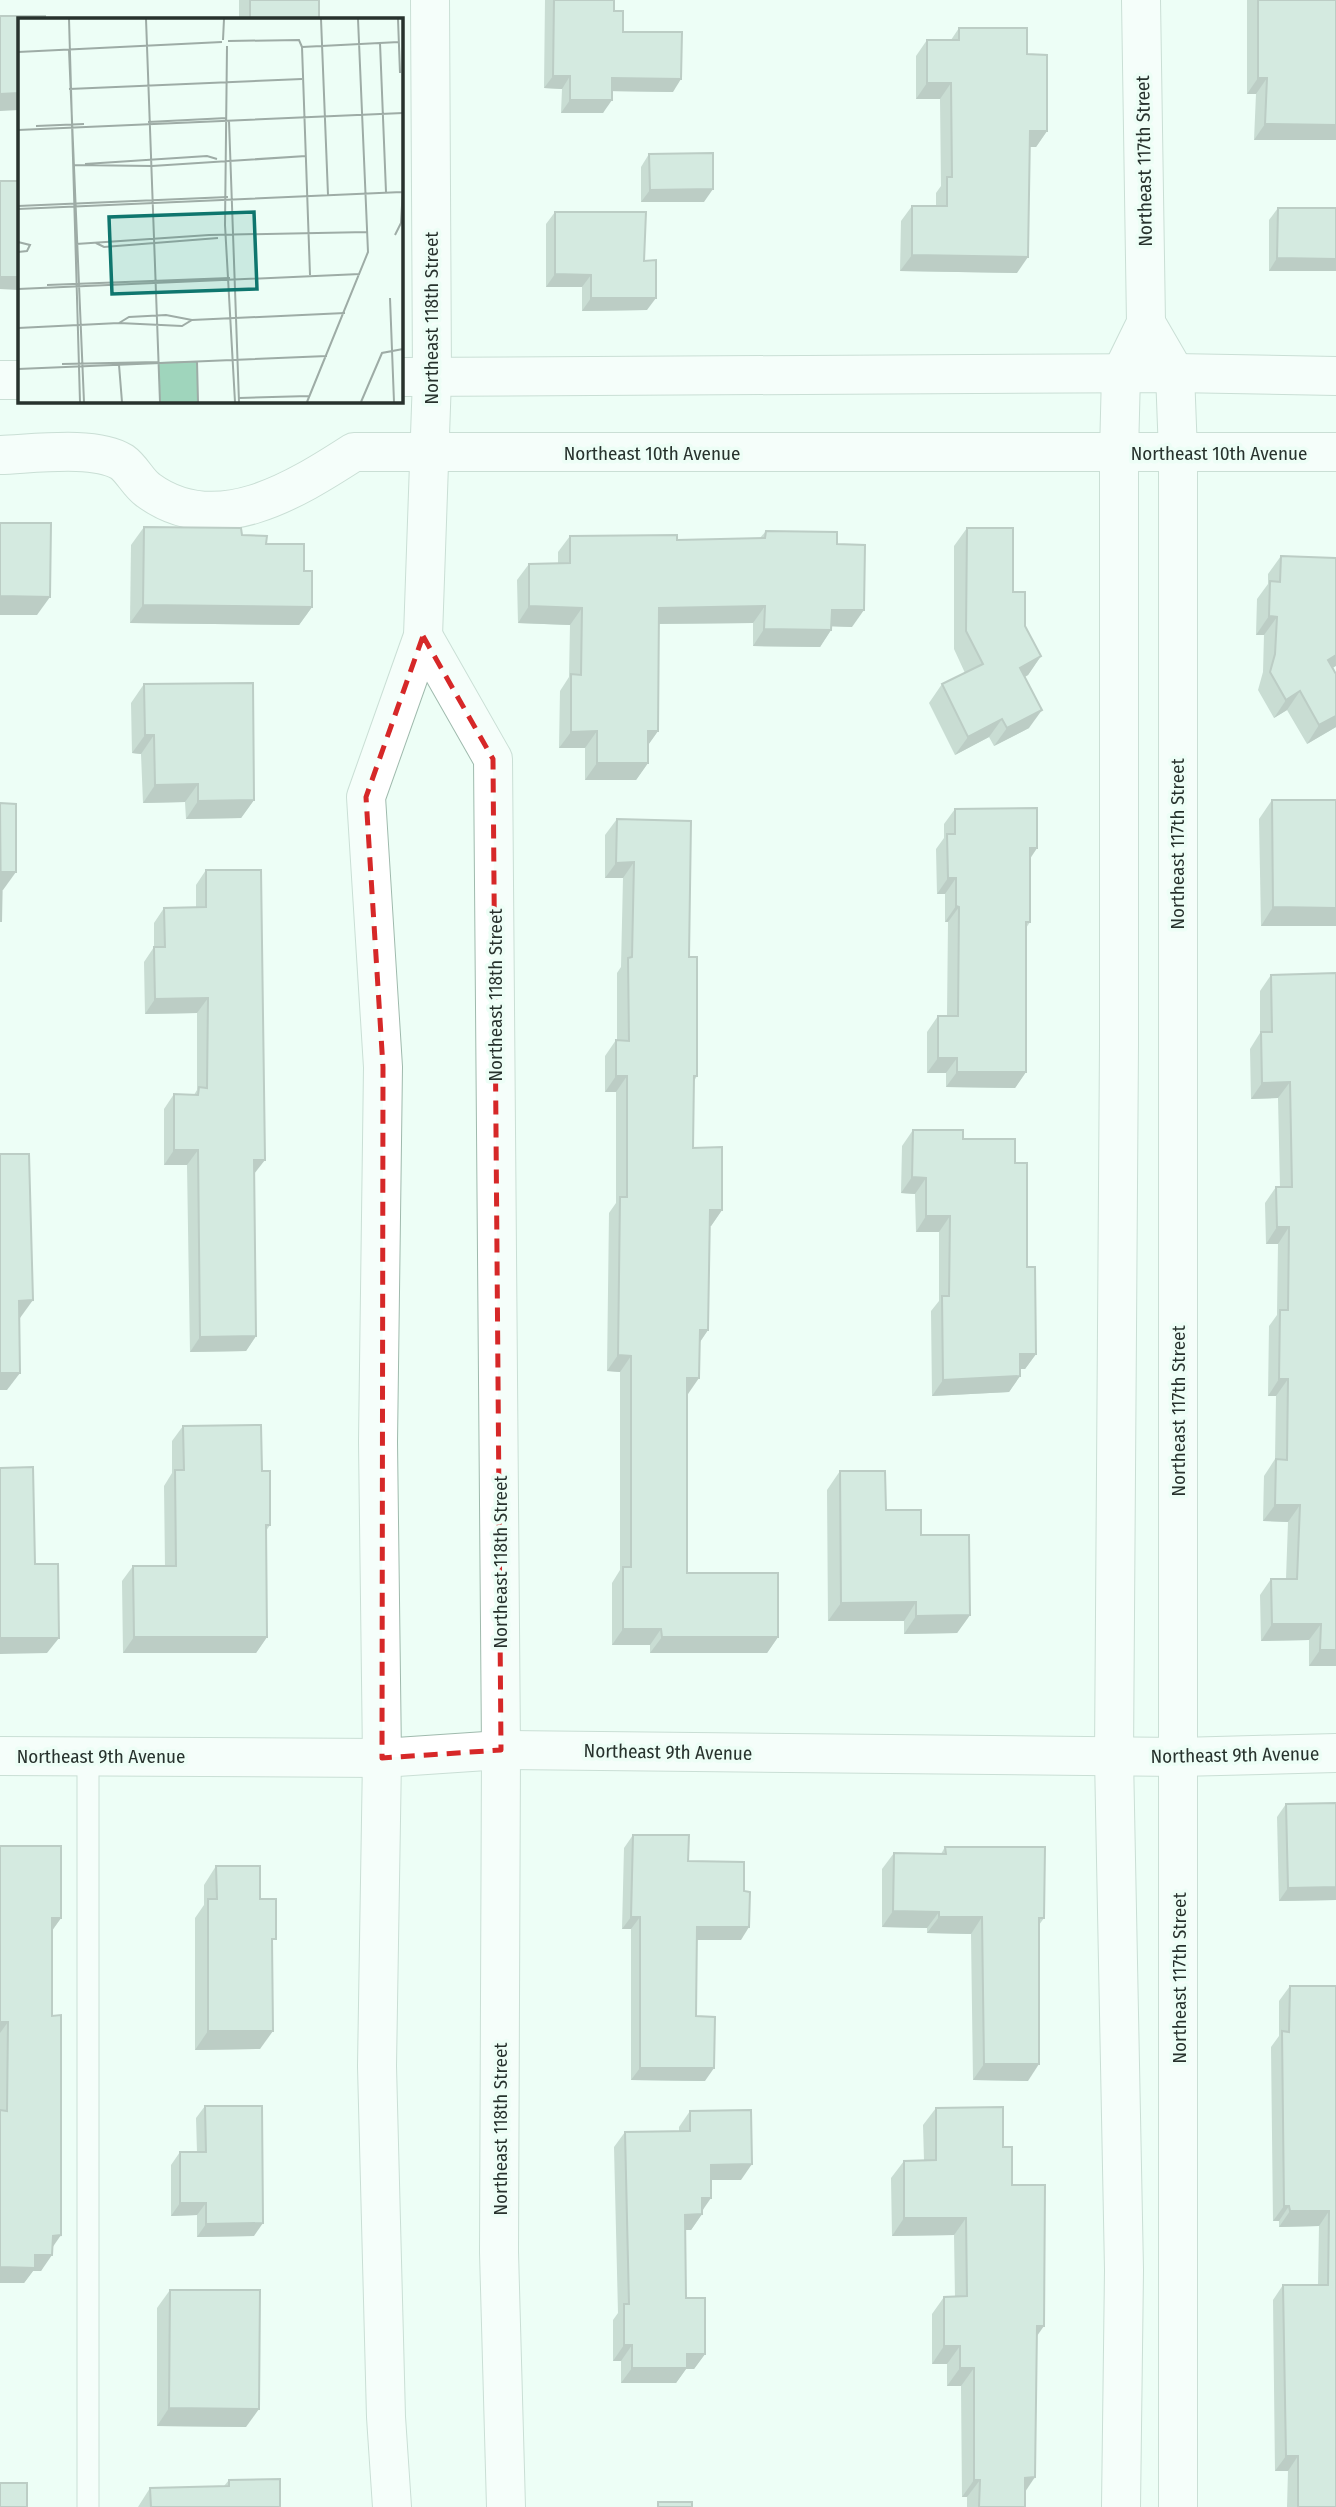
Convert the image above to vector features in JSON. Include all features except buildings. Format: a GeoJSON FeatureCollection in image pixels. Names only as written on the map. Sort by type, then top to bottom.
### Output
{"type":"FeatureCollection","features":[{"type":"Feature","properties":{"kind":"street","name":"Northeast 118th Street"},"geometry":{"type":"LineString","coordinates":[[392,2507],[386,2417],[377,2066],[382,1758],[378,1442],[383,1067],[366,797],[423,636],[431,453],[416,378],[430,0]]}},
{"type":"Feature","properties":{"kind":"street","name":"Northeast 117th Street"},"geometry":{"type":"LineString","coordinates":[[1122,2507],[1124,2270],[1114,1757],[1119,1044],[1119,453],[1121,374],[1146,323],[1141,0]]}},
{"type":"Feature","properties":{"kind":"street","name":"Northeast 117th Street"},"geometry":{"type":"LineString","coordinates":[[1146,323],[1175,373],[1178,453],[1178,2507]]}},
{"type":"Feature","properties":{"kind":"street"},"geometry":{"type":"LineString","coordinates":[[416,378],[1175,373],[1336,376]]}},
{"type":"Feature","properties":{"kind":"street"},"geometry":{"type":"LineString","coordinates":[[0,380],[18,380]]}},
{"type":"Feature","properties":{"kind":"street","name":"Northeast 10th Avenue"},"geometry":{"type":"LineString","coordinates":[[0,455],[86,453],[121,462],[147,489],[175,504],[205,512],[234,509],[296,489],[355,452],[1336,452]]}},
{"type":"Feature","properties":{"kind":"street","name":"Northeast 118th Street"},"geometry":{"type":"LineString","coordinates":[[423,636],[493,759],[501,1750],[499,2252],[506,2507]]}},
{"type":"Feature","properties":{"kind":"street","name":"Northeast 9th Avenue"},"geometry":{"type":"LineString","coordinates":[[0,1756],[382,1758],[501,1750],[1114,1757],[1336,1754]]}},
{"type":"Feature","properties":{"kind":"lane"},"geometry":{"type":"LineString","coordinates":[[88,1756],[88,2507]]}},
{"type":"Feature","properties":{"kind":"highlighted area"},"geometry":{"type":"Polygon","coordinates":[[[423,636],[493,759],[501,1750],[382,1758],[383,1067],[366,797],[423,636]]]}}]}
